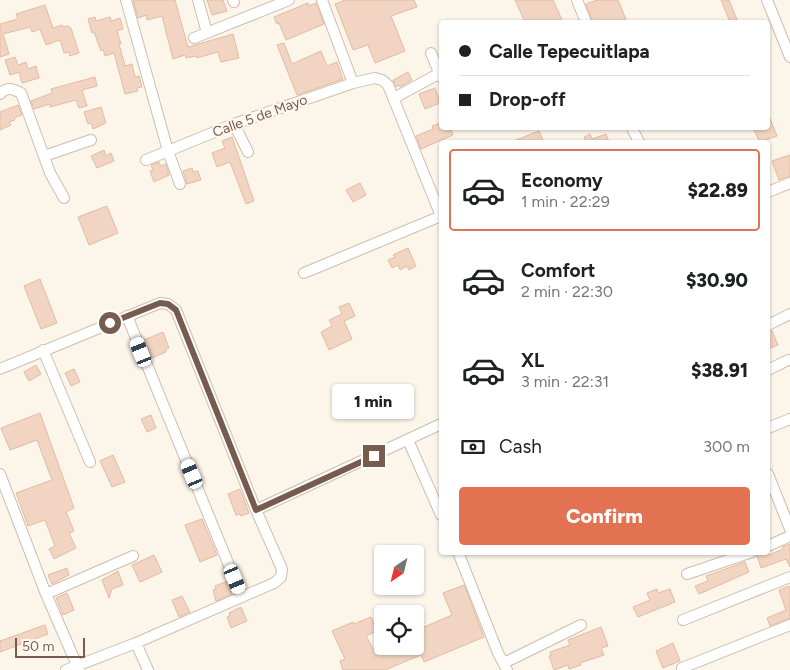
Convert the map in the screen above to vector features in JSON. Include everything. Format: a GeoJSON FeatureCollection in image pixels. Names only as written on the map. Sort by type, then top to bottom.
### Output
{"type":"FeatureCollection","features":[{"type":"Feature","properties":{"kind":"street"},"geometry":{"type":"LineString","coordinates":[[126,0],[168,151],[180,184]]}},
{"type":"Feature","properties":{"kind":"street"},"geometry":{"type":"LineString","coordinates":[[198,0],[207,33]]}},
{"type":"Feature","properties":{"kind":"street"},"geometry":{"type":"LineString","coordinates":[[194,38],[289,0]]}},
{"type":"Feature","properties":{"kind":"street"},"geometry":{"type":"LineString","coordinates":[[322,0],[353,83]]}},
{"type":"Feature","properties":{"kind":"street"},"geometry":{"type":"LineString","coordinates":[[577,0],[585,20]]}},
{"type":"Feature","properties":{"kind":"street"},"geometry":{"type":"LineString","coordinates":[[767,0],[790,57]]}},
{"type":"Feature","properties":{"kind":"street"},"geometry":{"type":"LineString","coordinates":[[431,53],[439,73]]}},
{"type":"Feature","properties":{"kind":"street"},"geometry":{"type":"LineString","coordinates":[[439,76],[394,98],[439,211]]}},
{"type":"Feature","properties":{"kind":"street","name":"Calle 5 de Mayo"},"geometry":{"type":"LineString","coordinates":[[146,160],[234,124],[353,83],[374,78],[382,80],[388,85],[394,98]]}},
{"type":"Feature","properties":{"kind":"street"},"geometry":{"type":"LineString","coordinates":[[0,91],[12,89],[21,93],[50,173],[64,198]]}},
{"type":"Feature","properties":{"kind":"street"},"geometry":{"type":"LineString","coordinates":[[234,124],[248,152]]}},
{"type":"Feature","properties":{"kind":"street"},"geometry":{"type":"LineString","coordinates":[[44,156],[91,140]]}},
{"type":"Feature","properties":{"kind":"street"},"geometry":{"type":"LineString","coordinates":[[770,191],[790,183]]}},
{"type":"Feature","properties":{"kind":"street"},"geometry":{"type":"LineString","coordinates":[[304,274],[439,217]]}},
{"type":"Feature","properties":{"kind":"street"},"geometry":{"type":"LineString","coordinates":[[0,369],[160,303],[168,304],[176,310],[256,510],[282,569],[281,577],[274,583],[78,668],[66,670]]}},
{"type":"Feature","properties":{"kind":"street"},"geometry":{"type":"LineString","coordinates":[[770,324],[790,314]]}},
{"type":"Feature","properties":{"kind":"street"},"geometry":{"type":"LineString","coordinates":[[127,316],[242,597]]}},
{"type":"Feature","properties":{"kind":"street"},"geometry":{"type":"LineString","coordinates":[[43,350],[90,462]]}},
{"type":"Feature","properties":{"kind":"street"},"geometry":{"type":"LineString","coordinates":[[770,369],[788,360]]}},
{"type":"Feature","properties":{"kind":"street"},"geometry":{"type":"LineString","coordinates":[[770,427],[790,419]]}},
{"type":"Feature","properties":{"kind":"street"},"geometry":{"type":"LineString","coordinates":[[256,510],[439,425]]}},
{"type":"Feature","properties":{"kind":"street"},"geometry":{"type":"LineString","coordinates":[[408,440],[439,510]]}},
{"type":"Feature","properties":{"kind":"street"},"geometry":{"type":"LineString","coordinates":[[0,474],[46,594],[78,668]]}},
{"type":"Feature","properties":{"kind":"street"},"geometry":{"type":"LineString","coordinates":[[770,479],[790,529]]}},
{"type":"Feature","properties":{"kind":"street"},"geometry":{"type":"LineString","coordinates":[[770,545],[790,536]]}},
{"type":"Feature","properties":{"kind":"street"},"geometry":{"type":"LineString","coordinates":[[459,555],[498,653],[505,666],[582,625]]}},
{"type":"Feature","properties":{"kind":"street"},"geometry":{"type":"LineString","coordinates":[[687,574],[743,555]]}},
{"type":"Feature","properties":{"kind":"street"},"geometry":{"type":"LineString","coordinates":[[46,594],[133,556]]}},
{"type":"Feature","properties":{"kind":"street"},"geometry":{"type":"LineString","coordinates":[[683,620],[790,577]]}},
{"type":"Feature","properties":{"kind":"street"},"geometry":{"type":"LineString","coordinates":[[682,668],[790,625]]}},
{"type":"Feature","properties":{"kind":"street"},"geometry":{"type":"LineString","coordinates":[[136,643],[148,670]]}},
{"type":"Feature","properties":{"kind":"building"},"geometry":{"type":"Polygon","coordinates":[[[133,0],[175,0],[188,47],[233,34],[239,58],[221,62],[218,52],[197,58],[196,56],[186,58],[185,55],[173,59],[162,16],[147,20],[146,15],[138,18],[133,0]]]}},
{"type":"Feature","properties":{"kind":"building"},"geometry":{"type":"Polygon","coordinates":[[[207,0],[223,0],[227,11],[212,15],[207,0]]]}},
{"type":"Feature","properties":{"kind":"building"},"geometry":{"type":"Polygon","coordinates":[[[345,0],[414,0],[417,7],[391,16],[405,51],[375,63],[368,45],[353,50],[335,4],[345,0]]]}},
{"type":"Feature","properties":{"kind":"building"},"geometry":{"type":"Polygon","coordinates":[[[515,0],[553,0],[562,20],[524,20],[515,0]]]}},
{"type":"Feature","properties":{"kind":"building"},"geometry":{"type":"Polygon","coordinates":[[[597,0],[618,0],[626,20],[592,20],[586,4],[597,0]]]}},
{"type":"Feature","properties":{"kind":"building"},"geometry":{"type":"Polygon","coordinates":[[[721,0],[729,0],[737,20],[729,20],[721,0]]]}},
{"type":"Feature","properties":{"kind":"building"},"geometry":{"type":"Polygon","coordinates":[[[308,3],[309,6],[316,3],[324,24],[286,40],[279,23],[277,24],[274,17],[308,3]]]}},
{"type":"Feature","properties":{"kind":"building"},"geometry":{"type":"Polygon","coordinates":[[[45,5],[53,28],[62,25],[63,27],[68,26],[71,28],[79,53],[70,56],[69,52],[64,53],[60,40],[46,45],[40,29],[32,32],[30,27],[3,34],[9,54],[0,57],[0,24],[18,19],[16,14],[45,5]]]}},
{"type":"Feature","properties":{"kind":"building"},"geometry":{"type":"Polygon","coordinates":[[[95,17],[96,21],[110,17],[111,21],[120,18],[123,29],[117,31],[121,44],[119,44],[125,66],[132,64],[135,77],[139,76],[142,87],[137,88],[138,91],[125,94],[114,53],[105,56],[103,49],[101,51],[94,32],[92,33],[88,19],[95,17]]]}},
{"type":"Feature","properties":{"kind":"building"},"geometry":{"type":"Polygon","coordinates":[[[284,43],[292,64],[321,51],[327,66],[337,62],[343,79],[297,95],[277,45],[284,43]]]}},
{"type":"Feature","properties":{"kind":"building"},"geometry":{"type":"Polygon","coordinates":[[[15,57],[18,65],[26,62],[28,69],[36,66],[39,78],[22,83],[19,72],[10,75],[5,60],[15,57]]]}},
{"type":"Feature","properties":{"kind":"building"},"geometry":{"type":"Polygon","coordinates":[[[408,72],[412,80],[400,87],[399,85],[396,87],[393,80],[408,72]]]}},
{"type":"Feature","properties":{"kind":"building"},"geometry":{"type":"Polygon","coordinates":[[[95,77],[97,86],[82,90],[87,106],[79,108],[76,100],[50,107],[50,104],[34,109],[31,101],[52,93],[51,89],[95,77]]]}},
{"type":"Feature","properties":{"kind":"building"},"geometry":{"type":"Polygon","coordinates":[[[435,88],[439,103],[425,109],[419,94],[435,88]]]}},
{"type":"Feature","properties":{"kind":"building"},"geometry":{"type":"Polygon","coordinates":[[[18,105],[22,115],[9,122],[11,125],[0,130],[0,112],[18,105]]]}},
{"type":"Feature","properties":{"kind":"building"},"geometry":{"type":"Polygon","coordinates":[[[101,107],[106,123],[93,129],[91,123],[88,124],[84,112],[101,107]]]}},
{"type":"Feature","properties":{"kind":"building"},"geometry":{"type":"Polygon","coordinates":[[[770,119],[777,136],[759,140],[754,130],[770,130],[770,119]]]}},
{"type":"Feature","properties":{"kind":"building"},"geometry":{"type":"Polygon","coordinates":[[[439,124],[439,130],[451,130],[453,135],[421,149],[416,136],[433,129],[432,126],[439,124]]]}},
{"type":"Feature","properties":{"kind":"building"},"geometry":{"type":"Polygon","coordinates":[[[539,131],[543,140],[516,140],[539,131]]]}},
{"type":"Feature","properties":{"kind":"building"},"geometry":{"type":"Polygon","coordinates":[[[590,134],[592,139],[606,134],[608,140],[585,140],[584,137],[590,134]]]}},
{"type":"Feature","properties":{"kind":"building"},"geometry":{"type":"Polygon","coordinates":[[[232,137],[254,201],[246,204],[230,162],[217,167],[212,153],[225,148],[222,141],[232,137]]]}},
{"type":"Feature","properties":{"kind":"building"},"geometry":{"type":"Polygon","coordinates":[[[104,150],[106,156],[111,153],[114,161],[97,168],[91,156],[104,150]]]}},
{"type":"Feature","properties":{"kind":"building"},"geometry":{"type":"Polygon","coordinates":[[[790,155],[790,176],[779,180],[772,161],[790,155]]]}},
{"type":"Feature","properties":{"kind":"building"},"geometry":{"type":"Polygon","coordinates":[[[159,162],[161,166],[166,164],[169,175],[154,182],[150,171],[153,170],[151,165],[159,162]]]}},
{"type":"Feature","properties":{"kind":"building"},"geometry":{"type":"Polygon","coordinates":[[[192,168],[193,172],[198,171],[201,180],[187,184],[183,171],[192,168]]]}},
{"type":"Feature","properties":{"kind":"building"},"geometry":{"type":"Polygon","coordinates":[[[360,183],[366,195],[353,202],[346,190],[360,183]]]}},
{"type":"Feature","properties":{"kind":"building"},"geometry":{"type":"Polygon","coordinates":[[[107,206],[118,233],[89,245],[78,217],[107,206]]]}},
{"type":"Feature","properties":{"kind":"building"},"geometry":{"type":"Polygon","coordinates":[[[408,248],[416,266],[409,270],[407,266],[400,270],[398,265],[392,268],[388,260],[395,257],[393,255],[408,248]]]}},
{"type":"Feature","properties":{"kind":"building"},"geometry":{"type":"Polygon","coordinates":[[[40,279],[57,323],[41,329],[24,286],[40,279]]]}},
{"type":"Feature","properties":{"kind":"building"},"geometry":{"type":"Polygon","coordinates":[[[349,303],[355,316],[344,321],[352,339],[329,350],[321,332],[332,326],[329,320],[342,314],[339,307],[349,303]]]}},
{"type":"Feature","properties":{"kind":"building"},"geometry":{"type":"Polygon","coordinates":[[[772,331],[778,345],[770,348],[770,332],[772,331]]]}},
{"type":"Feature","properties":{"kind":"building"},"geometry":{"type":"Polygon","coordinates":[[[163,332],[169,348],[166,349],[166,352],[152,358],[144,340],[163,332]]]}},
{"type":"Feature","properties":{"kind":"building"},"geometry":{"type":"Polygon","coordinates":[[[36,365],[41,374],[29,381],[24,372],[36,365]]]}},
{"type":"Feature","properties":{"kind":"building"},"geometry":{"type":"Polygon","coordinates":[[[74,369],[80,382],[71,386],[65,373],[74,369]]]}},
{"type":"Feature","properties":{"kind":"building"},"geometry":{"type":"Polygon","coordinates":[[[40,413],[74,508],[66,512],[74,531],[69,533],[76,548],[54,559],[49,549],[55,546],[45,520],[28,526],[16,493],[52,480],[37,440],[10,450],[1,428],[40,413]]]}},
{"type":"Feature","properties":{"kind":"building"},"geometry":{"type":"Polygon","coordinates":[[[151,415],[156,428],[147,432],[141,419],[151,415]]]}},
{"type":"Feature","properties":{"kind":"building"},"geometry":{"type":"Polygon","coordinates":[[[113,455],[125,482],[112,487],[100,461],[113,455]]]}},
{"type":"Feature","properties":{"kind":"building"},"geometry":{"type":"Polygon","coordinates":[[[240,489],[249,513],[241,516],[240,514],[236,515],[228,494],[240,489]]]}},
{"type":"Feature","properties":{"kind":"building"},"geometry":{"type":"Polygon","coordinates":[[[202,519],[217,555],[200,562],[185,525],[202,519]]]}},
{"type":"Feature","properties":{"kind":"building"},"geometry":{"type":"Polygon","coordinates":[[[790,544],[790,567],[786,559],[761,568],[758,555],[770,555],[783,549],[782,547],[790,544]]]}},
{"type":"Feature","properties":{"kind":"building"},"geometry":{"type":"Polygon","coordinates":[[[154,555],[162,572],[140,582],[132,565],[154,555]]]}},
{"type":"Feature","properties":{"kind":"building"},"geometry":{"type":"Polygon","coordinates":[[[745,562],[749,572],[699,594],[695,586],[708,581],[706,576],[745,562]]]}},
{"type":"Feature","properties":{"kind":"building"},"geometry":{"type":"Polygon","coordinates":[[[67,568],[69,575],[52,584],[48,575],[67,568]]]}},
{"type":"Feature","properties":{"kind":"building"},"geometry":{"type":"Polygon","coordinates":[[[118,571],[123,585],[112,589],[109,598],[102,580],[118,571]]]}},
{"type":"Feature","properties":{"kind":"building"},"geometry":{"type":"Polygon","coordinates":[[[228,581],[232,594],[216,601],[213,590],[216,589],[215,586],[228,581]]]}},
{"type":"Feature","properties":{"kind":"building"},"geometry":{"type":"Polygon","coordinates":[[[464,585],[484,637],[424,662],[421,655],[424,655],[424,627],[452,615],[443,593],[464,585]]]}},
{"type":"Feature","properties":{"kind":"building"},"geometry":{"type":"Polygon","coordinates":[[[790,586],[790,618],[770,626],[767,618],[786,610],[779,590],[790,586]]]}},
{"type":"Feature","properties":{"kind":"building"},"geometry":{"type":"Polygon","coordinates":[[[657,589],[658,593],[670,589],[675,602],[638,617],[633,607],[650,600],[647,593],[657,589]]]}},
{"type":"Feature","properties":{"kind":"building"},"geometry":{"type":"Polygon","coordinates":[[[67,593],[74,610],[63,615],[56,598],[67,593]]]}},
{"type":"Feature","properties":{"kind":"building"},"geometry":{"type":"Polygon","coordinates":[[[182,596],[190,612],[179,617],[172,600],[182,596]]]}},
{"type":"Feature","properties":{"kind":"building"},"geometry":{"type":"Polygon","coordinates":[[[241,607],[247,621],[231,628],[227,617],[230,616],[229,613],[241,607]]]}},
{"type":"Feature","properties":{"kind":"building"},"geometry":{"type":"Polygon","coordinates":[[[371,617],[374,624],[374,632],[366,636],[374,650],[374,655],[421,655],[385,670],[343,670],[340,661],[345,659],[332,631],[371,617]]]}},
{"type":"Feature","properties":{"kind":"building"},"geometry":{"type":"Polygon","coordinates":[[[45,625],[48,634],[0,652],[0,641],[45,625]]]}},
{"type":"Feature","properties":{"kind":"building"},"geometry":{"type":"Polygon","coordinates":[[[601,627],[608,646],[601,648],[604,655],[569,669],[568,665],[554,670],[549,656],[551,656],[550,652],[570,645],[568,640],[601,627]]]}},
{"type":"Feature","properties":{"kind":"building"},"geometry":{"type":"Polygon","coordinates":[[[673,643],[680,661],[663,668],[656,651],[673,643]]]}},
{"type":"Feature","properties":{"kind":"route"},"geometry":{"type":"LineString","coordinates":[[110,323],[160,303],[168,304],[176,310],[256,510],[374,456]]}}]}
